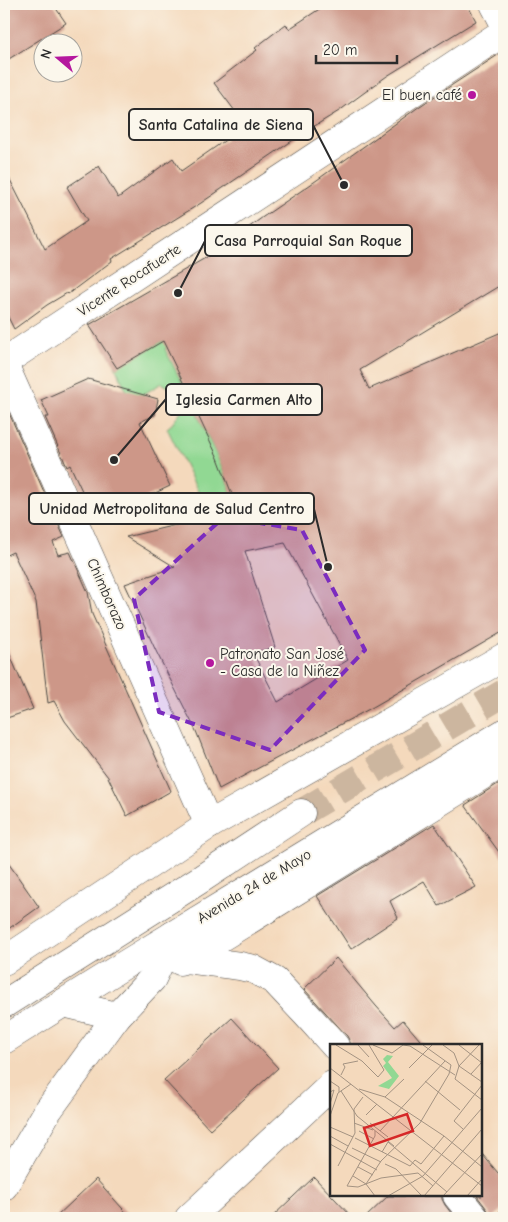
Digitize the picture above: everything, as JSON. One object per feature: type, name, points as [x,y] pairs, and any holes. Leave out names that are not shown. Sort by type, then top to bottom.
[{"type":"street","points":[[494,4],[504,23]]},
{"type":"street","name":"Vicente Rocafuerte","points":[[4,363],[504,32]]},
{"type":"street","name":"Chimborazo","points":[[4,363],[209,825]]},
{"type":"street","points":[[4,961],[209,825],[504,657]]},
{"type":"street","name":"Avenida 24 de Mayo","points":[[4,1040],[504,733]]},
{"type":"street","name":"Avenida 24 de Mayo","points":[[186,959],[504,762]]},
{"type":"street","points":[[4,1004],[301,813]]},
{"type":"street","points":[[152,979],[173,935]]},
{"type":"street","points":[[4,1186],[47,1112],[117,1016],[152,979],[172,964],[186,959],[253,969],[275,981],[333,1044]]},
{"type":"street","points":[[64,1003],[117,1016]]},
{"type":"street","points":[[189,1218],[330,1087]]},
{"type":"street","points":[[458,1197],[475,1218]]},
{"type":"highlighted area","points":[[224,517],[302,530],[365,650],[270,750],[159,712],[134,599]]},
{"type":"green space","points":[[198,321],[184,339],[165,349],[218,458],[238,510],[210,516],[167,428],[181,411],[176,392],[162,383],[131,400],[115,366],[135,357]]},
{"type":"building","points":[[4,4],[53,4],[66,23],[52,32],[32,32],[32,44],[4,62]]},
{"type":"building","points":[[327,4],[467,4],[476,21],[387,76],[339,111],[201,203],[111,259],[112,261],[68,294],[47,305],[14,329],[4,309],[4,168],[45,249],[87,221],[67,187],[99,166],[118,198],[173,158],[181,171],[227,139],[217,121],[235,111],[214,83],[257,50],[255,48],[286,24],[289,29]]},
{"type":"building","points":[[504,51],[504,283],[360,370],[369,389],[504,331],[504,631],[373,707],[219,789],[196,731],[125,584],[175,567],[126,537],[238,510],[218,458],[163,341],[117,368],[89,325],[214,253],[420,106]],"holes":[[[285,543],[348,660],[278,702],[253,653],[275,647],[245,551]]]},
{"type":"building","points":[[88,379],[158,399],[155,415],[140,422],[170,486],[96,521],[70,465],[67,467],[45,417],[49,417],[41,400]]},
{"type":"building","points":[[4,412],[9,413],[64,537],[53,542],[58,555],[70,552],[88,592],[92,614],[171,791],[127,816],[108,777],[65,721],[54,701],[48,703],[36,602],[13,552],[4,556]]},
{"type":"building","points":[[4,641],[33,709],[4,719]]},
{"type":"building","points":[[504,780],[504,859],[465,805]]},
{"type":"building","points":[[434,824],[476,887],[439,906],[424,881],[390,901],[398,918],[351,949],[317,896]]},
{"type":"building","points":[[4,857],[39,907],[4,932]]},
{"type":"building","points":[[336,958],[395,1027],[403,1020],[423,1044],[350,1044],[347,1036],[304,989]]},
{"type":"building","points":[[232,1018],[278,1068],[210,1130],[164,1080]]},
{"type":"building","points":[[483,1155],[504,1180],[504,1207],[493,1218],[490,1218],[487,1209],[478,1197],[483,1197]]},
{"type":"building","points":[[314,1177],[330,1194],[330,1197],[333,1197],[353,1218],[271,1218]]},
{"type":"building","points":[[96,1179],[131,1218],[55,1218]]},
{"type":"building","points":[[387,1197],[442,1197],[445,1205],[455,1218],[365,1218]]},
{"type":"tunnel","points":[[301,813],[504,693]]},
{"type":"place","name":"El buen café","points":[[472,95]]},
{"type":"place","name":"Santa Catalina de Siena","points":[[344,185]]},
{"type":"place","name":"Casa Parroquial San Roque","points":[[178,293]]},
{"type":"place","name":"Iglesia Carmen Alto","points":[[114,460]]},
{"type":"place","name":"Unidad Metropolitana de Salud Centro","points":[[328,567]]},
{"type":"place","name":"Patronato San José - Casa de la Niñez","points":[[210,663]]}]
